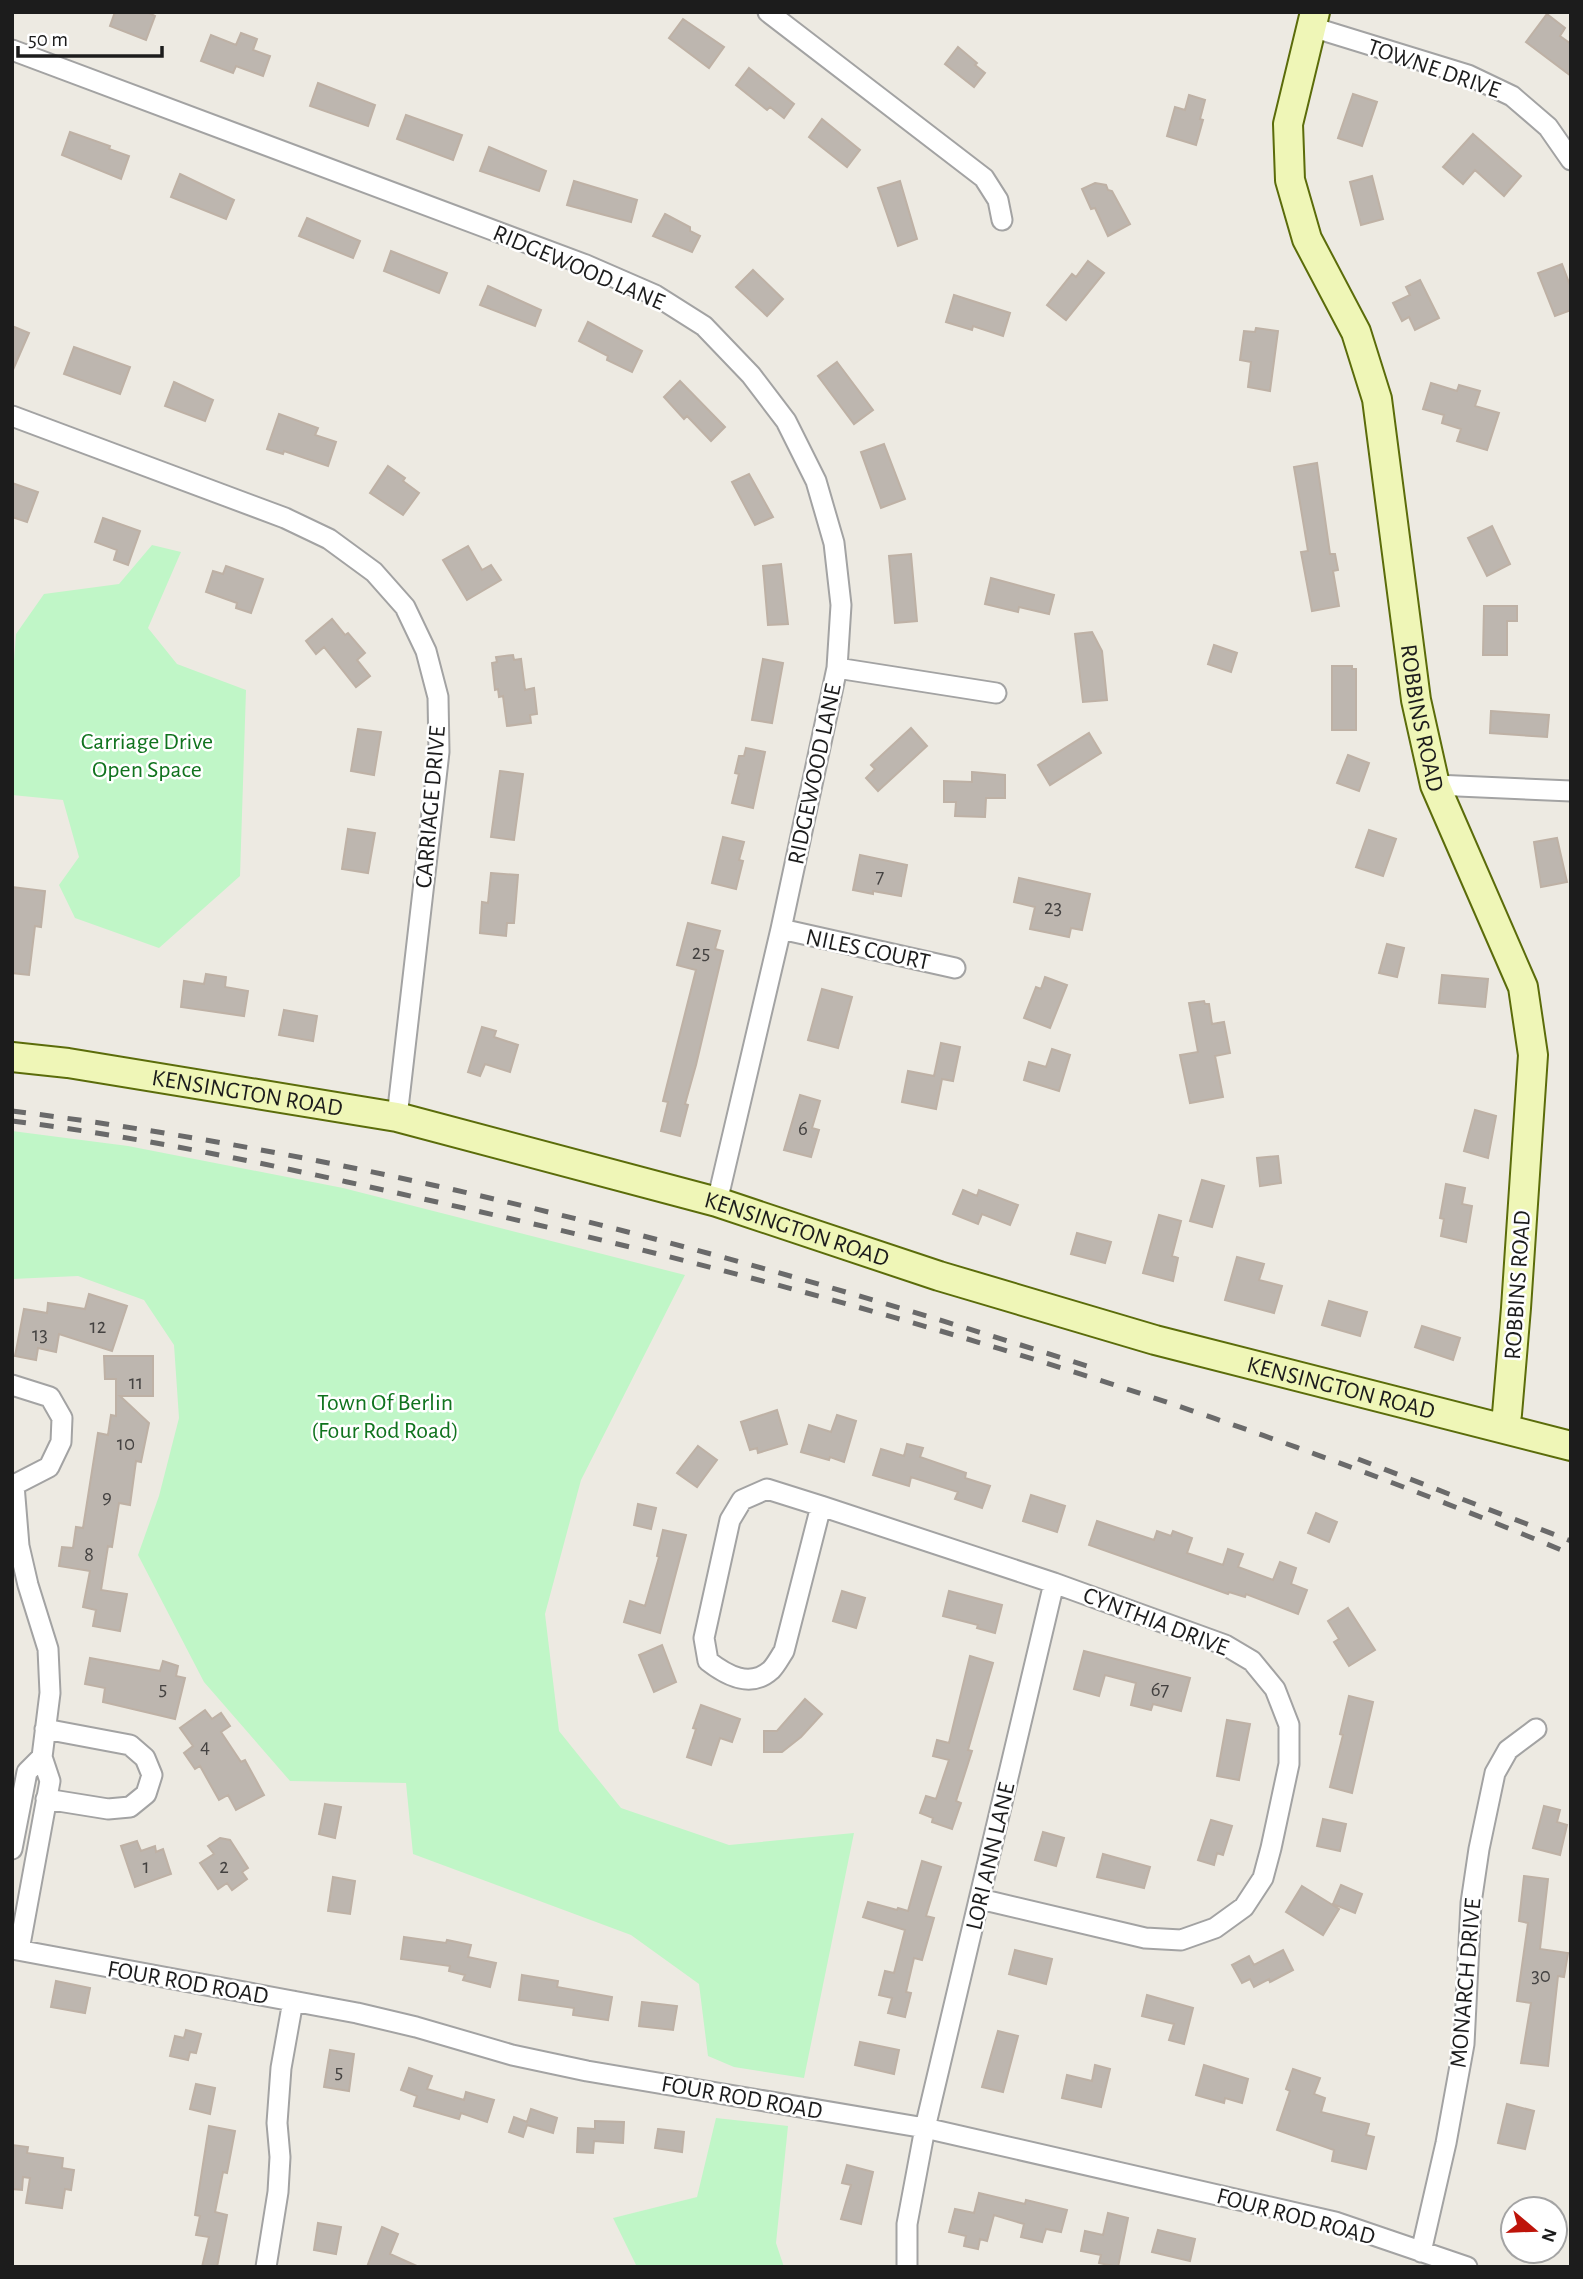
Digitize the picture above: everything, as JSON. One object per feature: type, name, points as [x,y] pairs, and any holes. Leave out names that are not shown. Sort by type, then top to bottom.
[{"type":"street","points":[[768,12],[984,178],[998,200],[1002,220]]},
{"type":"street","name":"TOWNE DRIVE","points":[[1314,20],[1468,75],[1513,96],[1548,127],[1571,160]]},
{"type":"street","name":"ROBBINS ROAD","points":[[1314,20],[1288,124],[1290,180],[1307,239],[1356,332],[1377,399],[1416,700],[1435,785],[1523,987],[1533,1055],[1516,1308],[1507,1414],[1503,1426]]},
{"type":"street","name":"RIDGEWOOD LANE","points":[[12,50],[586,265],[655,295],[704,326],[751,374],[786,421],[816,481],[834,543],[841,605],[837,668],[781,929],[717,1202]]},
{"type":"street","name":"CARRIAGE DRIVE","points":[[12,416],[285,518],[329,538],[374,572],[405,607],[426,651],[438,697],[439,752],[397,1117]]},
{"type":"street","points":[[837,668],[996,693]]},
{"type":"street","points":[[1435,785],[1571,791]]},
{"type":"street","name":"NILES COURT","points":[[781,929],[955,968]]},
{"type":"street","name":"KENSINGTON ROAD","points":[[12,1057],[68,1063],[397,1117],[717,1202],[939,1276],[1155,1340],[1503,1426],[1571,1446]]},
{"type":"street","points":[[12,1385],[50,1397],[62,1418],[61,1442],[49,1467],[13,1484],[19,1546],[48,1649],[50,1693],[42,1757],[50,1781],[16,1950]]},
{"type":"street","name":"CYNTHIA DRIVE","points":[[821,1506],[784,1651],[770,1670],[750,1680],[726,1675],[708,1661],[704,1637],[730,1520],[742,1500],[767,1489],[821,1506],[1054,1583],[1225,1645],[1252,1661],[1275,1689],[1289,1725],[1289,1764],[1271,1848],[1263,1878],[1244,1907],[1215,1928],[1181,1940],[1145,1938],[980,1899]]},
{"type":"street","name":"LORI ANN LANE","points":[[907,2267],[907,2224],[925,2129],[1054,1583]]},
{"type":"street","points":[[45,1729],[130,1745],[145,1758],[152,1775],[146,1794],[130,1807],[108,1809],[46,1799]]},
{"type":"street","name":"MONARCH DRIVE","points":[[1421,2252],[1446,2143],[1464,2044],[1471,1903],[1492,1786],[1495,1773],[1508,1750],[1536,1729]]},
{"type":"street","points":[[12,1849],[27,1772],[42,1757]]},
{"type":"street","name":"FOUR ROD ROAD","points":[[16,1950],[380,2019],[512,2055],[587,2071],[925,2129],[1335,2222],[1467,2267]]},
{"type":"street","points":[[266,2267],[278,2192],[280,2157],[277,2123],[281,2068],[293,2001]]},
{"type":"green space","name":"Carriage Drive Open Space","points":[[152,545],[181,552],[148,628],[177,664],[246,690],[240,876],[159,948],[75,918],[59,885],[79,857],[63,800],[12,795],[12,687],[16,634],[44,594],[119,584]]},
{"type":"green space","name":"Town Of Berlin (Four Rod Road)","points":[[12,1131],[128,1146],[343,1188],[685,1275],[581,1480],[545,1614],[559,1731],[621,1808],[729,1845],[854,1833],[804,2078],[734,2067],[708,2056],[699,1984],[631,1935],[413,1854],[406,1783],[290,1781],[204,1682],[138,1555],[159,1496],[179,1418],[174,1345],[144,1300],[78,1276],[12,1279]]},
{"type":"green space","points":[[716,2118],[788,2126],[776,2243],[784,2267],[637,2267],[613,2218],[697,2197]]},
{"type":"building","points":[[115,12],[147,12],[155,16],[146,40],[110,26]]},
{"type":"building","points":[[1547,14],[1565,28],[1560,36],[1571,44],[1571,76],[1526,42]]},
{"type":"building","points":[[683,19],[724,47],[709,68],[669,38]]},
{"type":"building","points":[[241,33],[257,39],[253,50],[270,56],[263,76],[236,66],[233,73],[201,61],[211,35],[236,45]]},
{"type":"building","points":[[958,47],[985,73],[974,87],[945,64]]},
{"type":"building","points":[[749,68],[794,104],[784,118],[770,107],[767,110],[736,85]]},
{"type":"building","points":[[318,83],[375,105],[368,126],[310,106]]},
{"type":"building","points":[[1353,94],[1377,102],[1362,146],[1338,138]]},
{"type":"building","points":[[1189,95],[1205,100],[1196,145],[1167,136],[1175,107],[1185,110]]},
{"type":"building","points":[[406,115],[462,135],[453,160],[397,139]]},
{"type":"building","points":[[822,119],[860,150],[847,167],[809,137]]},
{"type":"building","points":[[70,132],[110,146],[109,149],[129,156],[121,179],[62,155]]},
{"type":"building","points":[[1473,134],[1521,176],[1504,196],[1475,170],[1463,184],[1443,167]]},
{"type":"building","points":[[489,147],[546,171],[539,191],[480,171]]},
{"type":"building","points":[[180,174],[234,200],[226,219],[171,197]]},
{"type":"building","points":[[1372,176],[1383,219],[1361,225],[1350,182]]},
{"type":"building","points":[[574,181],[637,200],[631,222],[567,205]]},
{"type":"building","points":[[900,181],[917,239],[898,246],[878,188]]},
{"type":"building","points":[[1095,183],[1106,185],[1108,190],[1112,191],[1130,224],[1108,236],[1095,208],[1091,209],[1082,189]]},
{"type":"building","points":[[665,214],[690,227],[690,231],[700,236],[692,252],[653,236]]},
{"type":"building","points":[[307,218],[360,241],[353,258],[299,236]]},
{"type":"building","points":[[391,251],[447,273],[439,293],[384,271]]},
{"type":"building","points":[[1088,261],[1104,273],[1066,320],[1047,305],[1072,274],[1076,277]]},
{"type":"building","points":[[1562,264],[1571,288],[1571,310],[1555,316],[1538,273]]},
{"type":"building","points":[[753,270],[783,299],[767,316],[736,287]]},
{"type":"building","points":[[1420,280],[1439,318],[1415,330],[1409,317],[1402,321],[1393,303],[1410,295],[1406,287]]},
{"type":"building","points":[[488,286],[541,310],[535,326],[480,305]]},
{"type":"building","points":[[954,295],[1010,313],[1003,336],[973,326],[972,330],[946,322]]},
{"type":"building","points":[[588,322],[642,351],[632,372],[607,360],[608,356],[579,341]]},
{"type":"building","points":[[12,326],[29,333],[12,372]]},
{"type":"building","points":[[1256,328],[1278,331],[1270,391],[1248,387],[1251,362],[1240,360],[1244,331],[1255,332]]},
{"type":"building","points":[[74,347],[130,367],[120,394],[64,374]]},
{"type":"building","points":[[837,362],[873,410],[854,424],[818,376]]},
{"type":"building","points":[[680,381],[725,427],[711,441],[687,416],[684,419],[664,397]]},
{"type":"building","points":[[174,382],[213,400],[205,421],[165,406]]},
{"type":"building","points":[[1431,383],[1457,391],[1459,385],[1480,391],[1475,406],[1499,413],[1487,450],[1457,441],[1461,429],[1442,423],[1444,415],[1423,409]]},
{"type":"building","points":[[279,414],[318,428],[315,435],[336,442],[328,466],[284,451],[283,454],[267,449]]},
{"type":"building","points":[[884,444],[905,499],[881,508],[861,452]]},
{"type":"building","points":[[1317,463],[1330,554],[1335,554],[1338,570],[1333,571],[1339,606],[1312,611],[1301,552],[1308,551],[1294,467]]},
{"type":"building","points":[[388,466],[405,478],[403,481],[419,493],[403,515],[370,493]]},
{"type":"building","points":[[749,474],[773,517],[755,525],[732,482]]},
{"type":"building","points":[[12,483],[38,492],[27,522],[12,517]]},
{"type":"building","points":[[103,518],[140,531],[128,565],[114,560],[117,550],[95,542]]},
{"type":"building","points":[[1492,526],[1510,564],[1487,576],[1468,538]]},
{"type":"building","points":[[468,546],[482,570],[491,565],[501,580],[467,600],[443,560]]},
{"type":"building","points":[[911,554],[917,621],[895,623],[889,556]]},
{"type":"building","points":[[781,564],[788,624],[768,625],[763,566]]},
{"type":"building","points":[[226,566],[263,579],[251,613],[236,608],[237,603],[206,592],[213,571],[223,574]]},
{"type":"building","points":[[991,578],[1054,595],[1049,614],[1019,607],[1018,612],[985,604]]},
{"type":"building","points":[[1484,606],[1517,606],[1517,621],[1507,621],[1507,655],[1483,655]]},
{"type":"building","points":[[332,619],[365,653],[357,660],[370,676],[356,687],[324,647],[316,654],[306,641]]},
{"type":"building","points":[[1092,632],[1102,651],[1107,700],[1083,702],[1075,634]]},
{"type":"building","points":[[1214,645],[1237,653],[1231,672],[1208,664]]},
{"type":"building","points":[[513,655],[514,660],[521,659],[525,690],[534,688],[537,714],[530,715],[531,723],[507,726],[503,696],[499,697],[498,689],[495,690],[492,663],[497,662],[496,657]]},
{"type":"building","points":[[763,659],[783,663],[772,723],[752,720]]},
{"type":"building","points":[[1332,666],[1352,666],[1352,669],[1356,669],[1356,730],[1332,730]]},
{"type":"building","points":[[1491,711],[1549,715],[1547,737],[1490,733]]},
{"type":"building","points":[[911,728],[927,746],[878,791],[866,778],[875,769],[871,765]]},
{"type":"building","points":[[358,729],[381,732],[374,775],[351,771]]},
{"type":"building","points":[[1089,733],[1101,753],[1050,785],[1038,765]]},
{"type":"building","points":[[746,748],[765,752],[753,808],[732,803],[739,774],[735,773],[739,756],[744,756]]},
{"type":"building","points":[[1348,755],[1369,763],[1359,791],[1337,783]]},
{"type":"building","points":[[500,771],[523,774],[514,840],[491,837]]},
{"type":"building","points":[[972,772],[1005,775],[1005,798],[986,798],[985,817],[955,816],[956,802],[944,802],[944,781],[972,782]]},
{"type":"building","points":[[348,829],[375,833],[368,873],[342,869]]},
{"type":"building","points":[[1369,830],[1396,839],[1383,876],[1356,867]]},
{"type":"building","points":[[723,837],[744,842],[739,860],[743,861],[736,889],[712,883]]},
{"type":"building","points":[[1557,838],[1567,882],[1541,887],[1534,842]]},
{"type":"building","points":[[860,855],[907,865],[901,896],[853,890]]},
{"type":"building","points":[[491,873],[518,875],[514,923],[507,923],[506,936],[480,933],[482,902],[488,903]]},
{"type":"building","points":[[1019,878],[1090,894],[1082,930],[1071,928],[1069,937],[1030,929],[1035,907],[1014,902]]},
{"type":"building","points":[[12,887],[45,891],[41,927],[35,926],[29,975],[12,973]]},
{"type":"building","points":[[688,923],[720,931],[715,949],[723,951],[685,1104],[688,1105],[680,1136],[661,1131],[668,1102],[663,1101],[696,970],[677,965]]},
{"type":"building","points":[[1387,944],[1404,948],[1397,977],[1379,973]]},
{"type":"building","points":[[206,974],[226,977],[225,987],[248,991],[244,1016],[181,1007],[184,981],[204,984]]},
{"type":"building","points":[[1442,975],[1488,979],[1485,1007],[1439,1003]]},
{"type":"building","points":[[1045,977],[1067,985],[1050,1028],[1024,1018],[1036,987],[1041,989]]},
{"type":"building","points":[[822,989],[852,997],[838,1048],[808,1040]]},
{"type":"building","points":[[1204,1001],[1209,1004],[1212,1024],[1224,1022],[1230,1053],[1215,1056],[1223,1097],[1190,1103],[1180,1055],[1198,1052],[1189,1003]]},
{"type":"building","points":[[284,1010],[317,1016],[313,1041],[279,1035]]},
{"type":"building","points":[[482,1027],[496,1031],[494,1037],[518,1045],[510,1072],[485,1064],[480,1076],[468,1072]]},
{"type":"building","points":[[941,1043],[960,1047],[953,1081],[942,1079],[936,1109],[902,1102],[908,1071],[934,1076]]},
{"type":"building","points":[[1052,1049],[1070,1055],[1059,1091],[1024,1080],[1029,1062],[1046,1067]]},
{"type":"building","points":[[800,1095],[820,1101],[812,1128],[819,1130],[811,1157],[784,1150]]},
{"type":"building","points":[[1475,1110],[1496,1116],[1488,1158],[1464,1151]]},
{"type":"building","points":[[1278,1156],[1281,1183],[1260,1186],[1257,1158]]},
{"type":"building","points":[[1202,1180],[1224,1186],[1212,1227],[1190,1221]]},
{"type":"building","points":[[1446,1184],[1465,1188],[1462,1204],[1472,1206],[1466,1242],[1441,1236],[1444,1219],[1440,1218]]},
{"type":"building","points":[[963,1190],[977,1196],[979,1190],[1018,1205],[1010,1225],[982,1214],[978,1224],[953,1214]]},
{"type":"building","points":[[1159,1215],[1181,1221],[1172,1256],[1178,1258],[1173,1281],[1143,1273]]},
{"type":"building","points":[[1077,1233],[1111,1242],[1105,1263],[1071,1254]]},
{"type":"building","points":[[1237,1257],[1264,1264],[1259,1280],[1282,1286],[1274,1313],[1225,1300]]},
{"type":"building","points":[[89,1294],[127,1306],[112,1351],[59,1334],[56,1352],[38,1348],[36,1360],[15,1356],[24,1309],[47,1313],[48,1303],[85,1309]]},
{"type":"building","points":[[1329,1301],[1367,1312],[1360,1336],[1322,1325]]},
{"type":"building","points":[[1422,1326],[1460,1338],[1453,1360],[1415,1347]]},
{"type":"building","points":[[104,1356],[153,1356],[153,1396],[120,1396],[149,1423],[141,1462],[136,1461],[130,1505],[119,1503],[101,1590],[127,1594],[120,1631],[93,1626],[96,1610],[83,1607],[90,1571],[59,1566],[62,1547],[73,1548],[76,1527],[83,1528],[98,1433],[108,1435],[111,1415],[116,1416],[116,1379],[105,1379]]},
{"type":"building","points":[[777,1410],[787,1444],[758,1453],[757,1448],[750,1450],[741,1422]]},
{"type":"building","points":[[837,1415],[856,1421],[844,1462],[801,1452],[809,1425],[831,1432]]},
{"type":"building","points":[[907,1444],[923,1448],[920,1457],[966,1473],[965,1478],[990,1486],[982,1508],[955,1499],[958,1492],[911,1477],[909,1486],[873,1475],[881,1449],[904,1456]]},
{"type":"building","points":[[698,1446],[717,1460],[697,1487],[677,1473]]},
{"type":"building","points":[[1031,1495],[1065,1506],[1057,1532],[1023,1521]]},
{"type":"building","points":[[638,1504],[656,1508],[651,1529],[634,1525]]},
{"type":"building","points":[[1316,1513],[1337,1522],[1329,1542],[1308,1533]]},
{"type":"building","points":[[1097,1521],[1154,1540],[1157,1531],[1171,1536],[1173,1531],[1192,1538],[1187,1553],[1223,1565],[1228,1549],[1243,1554],[1238,1567],[1273,1580],[1280,1562],[1296,1568],[1291,1584],[1307,1590],[1298,1614],[1246,1594],[1245,1597],[1229,1592],[1228,1594],[1089,1545]]},
{"type":"building","points":[[663,1530],[686,1535],[660,1633],[624,1622],[630,1601],[645,1606],[659,1557],[657,1556]]},
{"type":"building","points":[[842,1591],[865,1598],[856,1628],[833,1621]]},
{"type":"building","points":[[949,1591],[1002,1605],[995,1633],[977,1628],[978,1625],[943,1616]]},
{"type":"building","points":[[1348,1608],[1375,1650],[1349,1666],[1334,1642],[1339,1639],[1328,1621]]},
{"type":"building","points":[[662,1645],[676,1682],[654,1692],[639,1655]]},
{"type":"building","points":[[1084,1651],[1190,1678],[1181,1711],[1153,1704],[1151,1710],[1131,1705],[1136,1683],[1105,1675],[1099,1696],[1074,1689]]},
{"type":"building","points":[[970,1656],[993,1663],[968,1750],[972,1751],[956,1801],[961,1803],[952,1829],[932,1822],[933,1818],[920,1813],[926,1796],[936,1799],[949,1760],[933,1756],[937,1740],[949,1743]]},
{"type":"building","points":[[90,1658],[160,1671],[163,1661],[178,1666],[176,1676],[185,1678],[175,1719],[103,1702],[105,1688],[85,1684]]},
{"type":"building","points":[[1349,1696],[1373,1702],[1352,1793],[1330,1787]]},
{"type":"building","points":[[805,1699],[822,1714],[801,1737],[782,1752],[764,1752],[764,1731],[777,1731]]},
{"type":"building","points":[[701,1705],[740,1719],[732,1742],[720,1738],[711,1765],[687,1757]]},
{"type":"building","points":[[205,1710],[212,1719],[221,1713],[230,1726],[221,1732],[241,1762],[245,1760],[264,1795],[236,1810],[228,1795],[219,1800],[200,1766],[195,1769],[184,1753],[193,1746],[180,1728]]},
{"type":"building","points":[[1227,1720],[1250,1724],[1239,1780],[1217,1776]]},
{"type":"building","points":[[325,1804],[341,1807],[335,1838],[319,1834]]},
{"type":"building","points":[[1544,1806],[1560,1810],[1557,1822],[1567,1825],[1560,1855],[1533,1848]]},
{"type":"building","points":[[1323,1819],[1346,1824],[1340,1851],[1317,1846]]},
{"type":"building","points":[[1211,1820],[1232,1826],[1223,1855],[1217,1853],[1214,1865],[1198,1860]]},
{"type":"building","points":[[1043,1832],[1064,1838],[1056,1866],[1035,1860]]},
{"type":"building","points":[[220,1838],[230,1840],[248,1868],[242,1872],[247,1879],[232,1890],[227,1883],[218,1889],[200,1863],[214,1854],[208,1846]]},
{"type":"building","points":[[137,1841],[141,1851],[155,1846],[156,1852],[163,1849],[171,1874],[135,1887],[121,1846]]},
{"type":"building","points":[[1103,1854],[1150,1867],[1144,1888],[1097,1877]]},
{"type":"building","points":[[922,1861],[941,1867],[926,1916],[934,1918],[922,1960],[914,1958],[906,1992],[911,1993],[905,2017],[888,2013],[892,1998],[879,1995],[885,1971],[894,1973],[905,1930],[863,1917],[868,1902],[908,1911]]},
{"type":"building","points":[[1524,1876],[1548,1879],[1540,1949],[1568,1953],[1564,1977],[1558,1976],[1548,2066],[1521,2063],[1531,2003],[1517,2001],[1528,1923],[1519,1921]]},
{"type":"building","points":[[333,1877],[355,1881],[350,1914],[328,1911]]},
{"type":"building","points":[[1341,1885],[1362,1894],[1355,1913],[1333,1904]]},
{"type":"building","points":[[1302,1886],[1339,1909],[1323,1935],[1286,1912]]},
{"type":"building","points":[[404,1937],[446,1943],[447,1940],[471,1945],[468,1957],[496,1963],[490,1987],[463,1980],[465,1975],[449,1971],[450,1966],[401,1959]]},
{"type":"building","points":[[1015,1950],[1052,1959],[1046,1984],[1009,1974]]},
{"type":"building","points":[[1283,1950],[1293,1970],[1254,1987],[1250,1979],[1242,1983],[1232,1965],[1249,1956],[1254,1965]]},
{"type":"building","points":[[522,1975],[558,1981],[557,1987],[612,1997],[608,2020],[573,2015],[574,2008],[519,2000]]},
{"type":"building","points":[[56,1981],[90,1988],[85,2013],[51,2007]]},
{"type":"building","points":[[1147,1995],[1193,2008],[1184,2044],[1169,2040],[1174,2024],[1142,2016]]},
{"type":"building","points":[[642,2002],[677,2006],[673,2030],[639,2026]]},
{"type":"building","points":[[186,2030],[201,2034],[196,2053],[190,2052],[188,2060],[170,2056],[175,2036],[184,2038]]},
{"type":"building","points":[[998,2031],[1018,2036],[1003,2092],[982,2087]]},
{"type":"building","points":[[860,2042],[899,2050],[894,2074],[855,2065]]},
{"type":"building","points":[[330,2050],[354,2054],[349,2091],[324,2087]]},
{"type":"building","points":[[1095,2065],[1110,2069],[1101,2107],[1062,2098],[1067,2075],[1092,2081]]},
{"type":"building","points":[[1204,2065],[1248,2079],[1242,2103],[1225,2098],[1224,2103],[1196,2095]]},
{"type":"building","points":[[409,2068],[432,2076],[427,2089],[464,2100],[466,2092],[494,2100],[487,2122],[461,2113],[459,2119],[414,2106],[417,2096],[401,2090]]},
{"type":"building","points":[[1293,2069],[1320,2078],[1314,2094],[1325,2098],[1321,2112],[1369,2124],[1366,2135],[1374,2137],[1366,2169],[1332,2161],[1334,2150],[1277,2130],[1290,2091],[1286,2089]]},
{"type":"building","points":[[196,2084],[215,2088],[210,2114],[190,2109]]},
{"type":"building","points":[[1507,2104],[1534,2111],[1525,2149],[1498,2143]]},
{"type":"building","points":[[531,2109],[557,2118],[553,2133],[527,2125],[523,2137],[509,2132],[514,2117],[527,2122]]},
{"type":"building","points":[[595,2121],[624,2122],[623,2143],[594,2141],[593,2153],[577,2152],[578,2128],[595,2129]]},
{"type":"building","points":[[209,2126],[235,2131],[227,2173],[223,2172],[215,2212],[227,2215],[217,2267],[202,2267],[209,2237],[196,2235],[200,2216],[195,2215]]},
{"type":"building","points":[[658,2129],[684,2132],[682,2152],[655,2148]]},
{"type":"building","points":[[12,2145],[28,2147],[27,2153],[63,2158],[62,2168],[74,2170],[71,2190],[65,2189],[62,2208],[26,2203],[30,2178],[23,2177],[22,2190],[12,2189]]},
{"type":"building","points":[[847,2165],[873,2172],[861,2224],[841,2219],[851,2185],[842,2183]]},
{"type":"building","points":[[979,2193],[1067,2210],[1061,2232],[1046,2229],[1042,2242],[1021,2237],[1024,2224],[994,2215],[987,2241],[980,2239],[978,2249],[964,2246],[966,2236],[949,2232],[955,2209],[974,2213]]},
{"type":"building","points":[[1108,2213],[1128,2218],[1118,2267],[1099,2263],[1101,2255],[1081,2251],[1085,2231],[1103,2235]]},
{"type":"building","points":[[318,2223],[341,2227],[336,2254],[314,2250]]},
{"type":"building","points":[[382,2227],[398,2234],[390,2254],[419,2267],[367,2267]]},
{"type":"building","points":[[1158,2230],[1195,2239],[1190,2261],[1152,2252]]},
{"type":"railway","points":[[12,1111],[285,1154],[556,1214],[823,1285],[1087,1366]]},
{"type":"railway","points":[[12,1121],[241,1159],[468,1209],[749,1277],[1027,1357],[1165,1402],[1301,1449],[1571,1554]]},
{"type":"railway","points":[[1358,1459],[1571,1541]]}]
